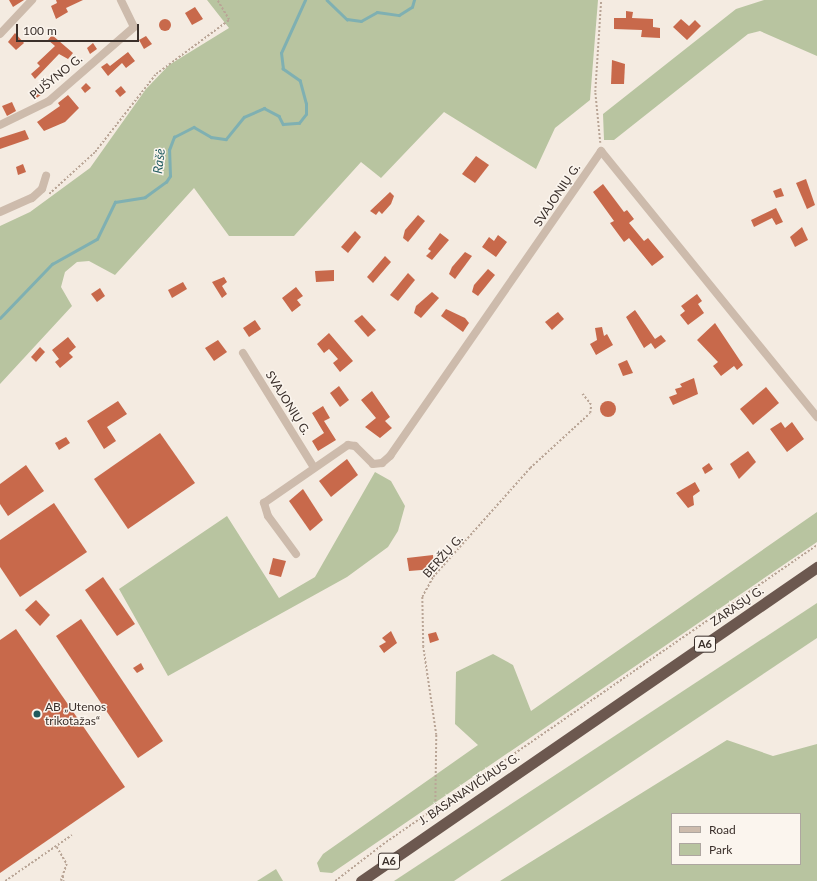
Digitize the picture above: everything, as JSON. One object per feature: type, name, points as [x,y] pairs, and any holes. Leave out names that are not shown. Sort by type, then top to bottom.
[{"type":"highway","name":"ZARASŲ G.","points":[[593,721],[817,567]]},
{"type":"highway","name":"J. BASANAVIČIAUS G.","points":[[361,881],[442,822],[593,721]]},
{"type":"street","points":[[0,34],[32,0]]},
{"type":"street","name":"PUŠYNO G.","points":[[0,125],[49,101],[134,27],[121,0]]},
{"type":"street","points":[[601,151],[817,417]]},
{"type":"street","name":"SVAJONIŲ G.","points":[[296,554],[268,516],[264,503],[313,466],[348,445],[355,446],[373,464],[382,463],[390,456],[601,151]]},
{"type":"street","points":[[0,212],[32,198],[42,189],[46,176]]},
{"type":"street","name":"SVAJONIŲ G.","points":[[242,353],[313,466]]},
{"type":"path","points":[[45,197],[95,152],[156,74],[229,20],[218,0]]},
{"type":"path","points":[[600,0],[595,92],[601,151]]},
{"type":"path","name":"BERŽŲ G.","points":[[442,822],[435,809],[436,735],[423,647],[422,597],[433,577],[530,468],[590,413],[591,405],[582,394]]},
{"type":"path","points":[[335,881],[435,809],[817,545]]},
{"type":"path","points":[[5,881],[57,847],[72,835]]},
{"type":"path","points":[[57,847],[67,864],[61,881]]},
{"type":"path","points":[[63,876],[64,881]]},
{"type":"green space","points":[[207,0],[598,0],[590,100],[555,128],[536,169],[444,112],[381,178],[361,162],[294,236],[229,236],[194,188],[115,275],[89,261],[77,262],[65,272],[61,287],[72,306],[0,384],[0,226],[30,212],[90,168],[146,89],[169,65],[229,28]]},
{"type":"green space","points":[[764,0],[817,0],[817,56],[760,31],[748,34],[614,140],[604,140],[603,114],[736,9]]},
{"type":"green space","points":[[375,472],[391,481],[405,506],[398,531],[388,547],[347,577],[168,676],[119,589],[227,516],[279,598],[315,577]]},
{"type":"green space","points":[[817,512],[817,542],[332,873],[320,872],[317,863],[323,854],[478,745],[455,724],[456,672],[493,654],[513,665],[531,711]]},
{"type":"green space","points":[[817,603],[817,638],[454,881],[394,881]]},
{"type":"green space","points":[[727,740],[773,756],[817,744],[817,881],[500,881]]},
{"type":"green space","points":[[276,869],[283,881],[257,881]]},
{"type":"building","points":[[9,0],[24,0],[13,7]]},
{"type":"building","points":[[56,0],[83,0],[66,8],[68,12],[56,19],[51,6],[57,3]]},
{"type":"building","points":[[195,7],[203,19],[192,25],[185,13]]},
{"type":"building","points":[[626,11],[633,12],[632,18],[653,19],[653,27],[660,28],[660,38],[641,37],[642,30],[614,29],[614,18],[626,18]]},
{"type":"building","points":[[167,19],[170,20],[170,30],[163,31],[160,30],[159,23],[160,20]]},
{"type":"building","points":[[681,19],[689,26],[695,20],[701,26],[687,40],[673,27]]},
{"type":"building","points":[[15,33],[24,43],[16,50],[8,42]]},
{"type":"building","points":[[52,35],[73,53],[68,59],[59,54],[35,79],[31,74],[40,66],[37,63],[55,46],[48,40]]},
{"type":"building","points":[[146,36],[152,44],[144,49],[139,40]]},
{"type":"building","points":[[93,43],[97,49],[90,54],[87,48]]},
{"type":"building","points":[[128,52],[135,61],[126,68],[122,63],[108,76],[101,67],[107,63],[110,66]]},
{"type":"building","points":[[612,60],[625,64],[624,84],[611,84]]},
{"type":"building","points":[[86,83],[91,88],[85,93],[81,88]]},
{"type":"building","points":[[121,86],[126,92],[120,97],[115,91]]},
{"type":"building","points":[[37,88],[42,94],[34,100],[29,93]]},
{"type":"building","points":[[68,95],[79,108],[65,122],[44,131],[37,122],[60,106],[58,103]]},
{"type":"building","points":[[12,102],[16,111],[7,116],[2,106]]},
{"type":"building","points":[[25,130],[29,139],[0,149],[0,138]]},
{"type":"building","points":[[476,156],[489,165],[475,183],[462,174]]},
{"type":"building","points":[[23,164],[26,172],[18,175],[16,167]]},
{"type":"building","points":[[806,179],[815,205],[807,209],[796,183]]},
{"type":"building","points":[[603,184],[624,212],[627,210],[634,219],[629,223],[644,241],[648,238],[664,257],[652,266],[629,238],[624,242],[610,223],[614,221],[593,192]]},
{"type":"building","points":[[781,188],[784,196],[776,198],[773,191]]},
{"type":"building","points":[[390,192],[394,196],[391,204],[382,214],[379,211],[376,215],[370,211]]},
{"type":"building","points":[[776,208],[783,222],[776,225],[772,218],[754,227],[751,220]]},
{"type":"building","points":[[418,215],[425,221],[408,242],[403,238],[405,230]]},
{"type":"building","points":[[802,227],[808,240],[795,247],[790,237]]},
{"type":"building","points":[[355,231],[361,237],[348,253],[341,247]]},
{"type":"building","points":[[440,233],[449,240],[432,260],[426,256],[431,251],[428,249]]},
{"type":"building","points":[[498,235],[507,242],[496,257],[482,247],[489,237],[494,241]]},
{"type":"building","points":[[465,252],[472,256],[455,279],[449,274],[452,267]]},
{"type":"building","points":[[385,256],[391,262],[373,283],[367,277]]},
{"type":"building","points":[[488,269],[495,275],[478,296],[472,292],[474,285]]},
{"type":"building","points":[[334,270],[334,281],[316,282],[315,271]]},
{"type":"building","points":[[408,273],[415,280],[398,301],[390,295]]},
{"type":"building","points":[[224,277],[227,282],[222,286],[227,294],[222,298],[212,282]]},
{"type":"building","points":[[183,282],[187,289],[172,298],[168,290]]},
{"type":"building","points":[[296,287],[303,296],[297,300],[301,305],[292,312],[282,298]]},
{"type":"building","points":[[100,288],[105,296],[97,302],[91,294]]},
{"type":"building","points":[[432,292],[439,298],[421,318],[414,313],[416,306]]},
{"type":"building","points":[[697,294],[702,301],[698,304],[704,313],[688,325],[680,315],[685,311],[681,306]]},
{"type":"building","points":[[446,309],[465,318],[469,323],[463,332],[441,316]]},
{"type":"building","points":[[635,310],[655,339],[661,335],[666,341],[655,349],[651,343],[644,348],[626,317]]},
{"type":"building","points":[[558,312],[564,319],[552,330],[545,322]]},
{"type":"building","points":[[362,315],[376,330],[368,337],[354,321]]},
{"type":"building","points":[[255,320],[261,329],[249,337],[243,328]]},
{"type":"building","points":[[715,323],[743,365],[737,370],[734,366],[721,376],[713,366],[718,362],[697,340]]},
{"type":"building","points":[[602,327],[604,336],[607,334],[613,345],[596,355],[590,344],[597,340],[595,328]]},
{"type":"building","points":[[329,333],[353,361],[340,372],[333,363],[338,359],[329,349],[324,353],[317,344]]},
{"type":"building","points":[[68,337],[76,347],[69,353],[73,357],[60,368],[55,362],[59,359],[52,350]]},
{"type":"building","points":[[218,340],[227,352],[214,361],[205,348]]},
{"type":"building","points":[[40,347],[45,352],[36,362],[31,357]]},
{"type":"building","points":[[627,360],[633,373],[623,376],[618,364]]},
{"type":"building","points":[[694,378],[698,394],[673,405],[669,397],[677,394],[675,389],[682,387],[680,384]]},
{"type":"building","points":[[339,386],[349,400],[340,407],[330,393]]},
{"type":"building","points":[[766,387],[779,403],[753,425],[740,409]]},
{"type":"building","points":[[372,391],[390,417],[385,421],[392,428],[380,438],[365,427],[376,418],[361,400]]},
{"type":"building","points":[[118,401],[127,414],[107,427],[116,441],[104,449],[87,421]]},
{"type":"building","points":[[605,401],[611,401],[616,406],[614,415],[611,417],[605,417],[600,412],[600,406]]},
{"type":"building","points":[[323,406],[330,418],[324,421],[336,440],[318,451],[312,441],[324,433],[312,413]]},
{"type":"building","points":[[781,422],[785,428],[792,422],[804,439],[787,452],[770,429]]},
{"type":"building","points":[[160,433],[195,483],[128,529],[94,479]]},
{"type":"building","points":[[66,437],[70,443],[59,450],[55,443]]},
{"type":"building","points":[[748,451],[756,462],[739,479],[730,464]]},
{"type":"building","points":[[347,459],[358,475],[331,497],[319,481]]},
{"type":"building","points":[[709,463],[713,469],[705,474],[702,468]]},
{"type":"building","points":[[26,465],[44,491],[8,516],[0,504],[0,484]]},
{"type":"building","points":[[695,482],[700,491],[693,496],[694,505],[688,508],[676,493]]},
{"type":"building","points":[[303,489],[323,520],[310,531],[289,501]]},
{"type":"building","points":[[54,503],[87,552],[20,597],[0,567],[0,540]]},
{"type":"building","points":[[433,555],[434,569],[409,571],[407,558]]},
{"type":"building","points":[[273,558],[286,561],[281,577],[269,574]]},
{"type":"building","points":[[103,577],[135,624],[117,636],[85,590]]},
{"type":"building","points":[[36,600],[50,615],[40,626],[25,610]]},
{"type":"building","points":[[81,619],[163,741],[138,758],[56,636]]},
{"type":"building","name":"AB „Utenos trikotažas“","points":[[16,629],[125,787],[0,873],[0,640]]},
{"type":"building","points":[[391,631],[397,643],[384,653],[379,646],[386,642],[382,638]]},
{"type":"building","points":[[436,632],[439,640],[430,643],[428,634]]},
{"type":"building","points":[[141,663],[144,669],[137,673],[133,668]]},
{"type":"waterway","name":"Rašė","points":[[0,318],[52,264],[97,239],[115,202],[145,197],[166,182],[170,176],[169,150],[174,137],[194,127],[211,137],[226,139],[244,117],[264,108],[279,116],[283,124],[299,123],[306,114],[306,104],[300,81],[283,69],[281,53],[305,0]]},
{"type":"waterway","name":"Rašė","points":[[327,0],[347,19],[361,21],[377,12],[399,15],[412,7],[414,0]]},
{"type":"place","name":"AB „Utenos trikotažas“","points":[[37,714]]}]
